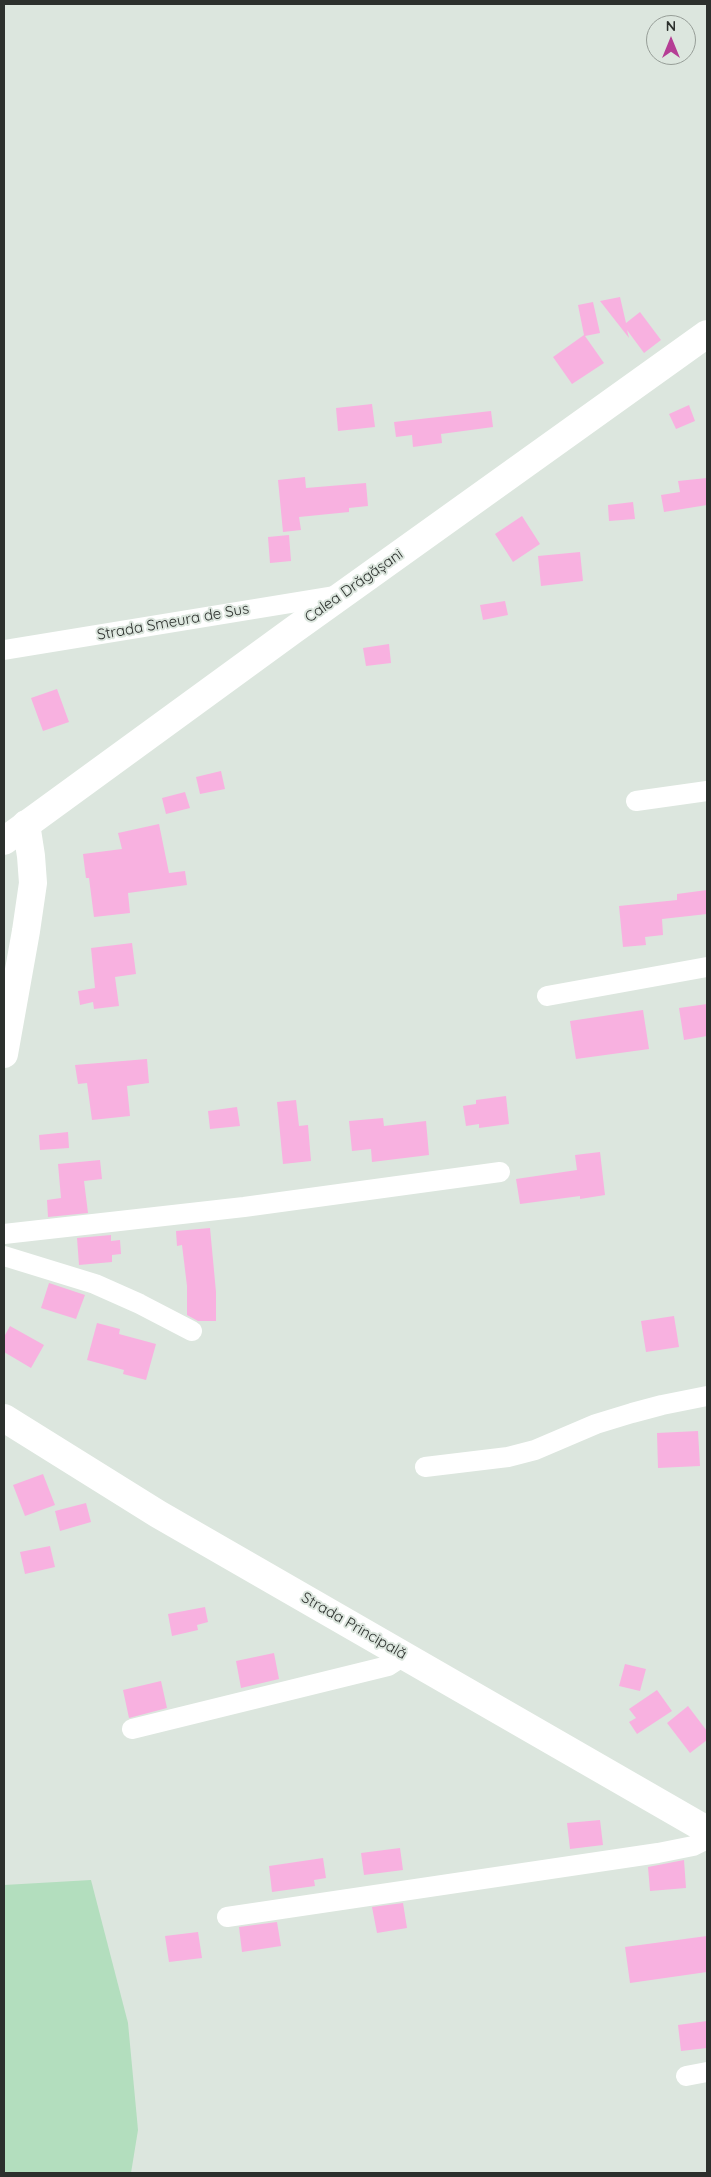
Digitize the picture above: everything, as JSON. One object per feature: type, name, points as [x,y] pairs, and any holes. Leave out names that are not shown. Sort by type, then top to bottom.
[{"type":"street","name":"Calea Drăgășani","points":[[4,841],[342,595],[707,334]]},
{"type":"street","name":"Strada Smeura de Sus","points":[[4,650],[342,595]]},
{"type":"street","points":[[636,801],[707,791]]},
{"type":"street","points":[[4,1054],[33,883],[26,824]]},
{"type":"street","points":[[547,996],[707,967]]},
{"type":"street","points":[[4,1234],[244,1207],[500,1172]]},
{"type":"street","points":[[4,1256],[95,1284],[140,1304],[192,1331]]},
{"type":"street","points":[[425,1467],[508,1457],[535,1450],[596,1424],[662,1404],[707,1396]]},
{"type":"street","name":"Strada Principală","points":[[4,1418],[158,1514],[707,1830]]},
{"type":"street","points":[[132,1729],[388,1666],[404,1655]]},
{"type":"street","points":[[227,1917],[658,1853],[693,1846],[707,1839]]},
{"type":"street","points":[[686,2076],[707,2072]]},
{"type":"green space","points":[[91,1880],[128,2023],[138,2130],[131,2173],[4,2173],[4,1885]]},
{"type":"building","points":[[620,297],[626,323],[640,312],[661,340],[644,353],[627,330],[629,338],[600,301]]},
{"type":"building","points":[[593,302],[600,333],[585,336],[604,363],[572,384],[553,357],[584,335],[578,305]]},
{"type":"building","points":[[372,404],[375,427],[338,431],[336,408]]},
{"type":"building","points":[[689,405],[695,421],[676,429],[669,414]]},
{"type":"building","points":[[491,411],[493,427],[441,434],[442,443],[413,447],[412,435],[396,437],[394,422]]},
{"type":"building","points":[[305,477],[306,488],[366,483],[368,506],[349,508],[349,512],[299,517],[301,530],[283,532],[278,480]]},
{"type":"building","points":[[707,478],[707,505],[664,512],[661,495],[680,492],[678,481]]},
{"type":"building","points":[[633,502],[635,519],[609,521],[608,505]]},
{"type":"building","points":[[522,516],[540,544],[513,562],[495,534]]},
{"type":"building","points":[[289,535],[291,561],[270,563],[268,537]]},
{"type":"building","points":[[580,552],[583,581],[541,586],[538,556]]},
{"type":"building","points":[[505,601],[508,615],[483,620],[480,605]]},
{"type":"building","points":[[389,644],[391,663],[366,666],[363,648]]},
{"type":"building","points":[[57,689],[69,722],[43,731],[31,698]]},
{"type":"building","points":[[221,771],[225,789],[200,794],[196,777]]},
{"type":"building","points":[[185,792],[190,808],[166,814],[162,798]]},
{"type":"building","points":[[159,824],[169,873],[185,871],[187,885],[128,893],[130,913],[94,917],[89,878],[86,878],[83,854],[122,849],[118,833]]},
{"type":"building","points":[[707,890],[707,914],[662,919],[663,935],[645,937],[646,945],[623,947],[619,906],[677,900],[677,894]]},
{"type":"building","points":[[132,943],[136,974],[115,977],[119,1006],[94,1009],[93,1002],[80,1005],[78,991],[95,988],[91,948]]},
{"type":"building","points":[[707,1004],[707,1036],[684,1040],[679,1008]]},
{"type":"building","points":[[643,1010],[649,1049],[576,1059],[570,1021]]},
{"type":"building","points":[[147,1059],[149,1083],[127,1086],[130,1116],[92,1120],[87,1083],[78,1084],[75,1065]]},
{"type":"building","points":[[506,1096],[509,1124],[479,1128],[479,1124],[466,1126],[463,1106],[476,1104],[476,1100]]},
{"type":"building","points":[[296,1100],[299,1126],[308,1125],[311,1161],[283,1164],[277,1102]]},
{"type":"building","points":[[237,1107],[240,1126],[210,1129],[208,1111]]},
{"type":"building","points":[[383,1118],[384,1126],[426,1121],[429,1155],[372,1162],[371,1149],[352,1151],[349,1121]]},
{"type":"building","points":[[68,1132],[69,1148],[40,1150],[39,1135]]},
{"type":"building","points":[[600,1152],[605,1195],[580,1199],[580,1196],[520,1204],[516,1179],[577,1170],[575,1155]]},
{"type":"building","points":[[100,1160],[102,1179],[84,1181],[88,1213],[48,1217],[47,1200],[61,1198],[58,1164]]},
{"type":"building","points":[[210,1228],[216,1292],[216,1321],[198,1321],[187,1315],[187,1286],[182,1245],[177,1246],[176,1231]]},
{"type":"building","points":[[111,1235],[111,1241],[120,1240],[121,1254],[112,1255],[112,1262],[79,1265],[77,1238]]},
{"type":"building","points":[[49,1283],[85,1295],[76,1319],[41,1308]]},
{"type":"building","points":[[674,1316],[679,1347],[646,1352],[641,1321]]},
{"type":"building","points":[[97,1323],[120,1329],[119,1334],[156,1344],[146,1380],[123,1374],[124,1370],[87,1360]]},
{"type":"building","points":[[10,1326],[44,1345],[31,1368],[4,1352],[4,1337]]},
{"type":"building","points":[[698,1431],[700,1466],[658,1468],[657,1433]]},
{"type":"building","points":[[43,1474],[55,1505],[25,1516],[13,1485]]},
{"type":"building","points":[[86,1503],[91,1522],[60,1531],[55,1511]]},
{"type":"building","points":[[50,1546],[55,1567],[25,1574],[20,1552]]},
{"type":"building","points":[[205,1607],[208,1622],[197,1625],[198,1630],[172,1636],[168,1614]]},
{"type":"building","points":[[274,1653],[279,1679],[241,1688],[236,1661]]},
{"type":"building","points":[[625,1664],[646,1669],[640,1691],[619,1686]]},
{"type":"building","points":[[161,1681],[167,1708],[129,1718],[123,1690]]},
{"type":"building","points":[[657,1690],[672,1711],[637,1734],[629,1722],[636,1718],[629,1709]]},
{"type":"building","points":[[688,1706],[707,1731],[707,1740],[690,1753],[667,1723]]},
{"type":"building","points":[[600,1820],[603,1845],[570,1849],[567,1823]]},
{"type":"building","points":[[400,1848],[403,1870],[364,1875],[361,1853]]},
{"type":"building","points":[[323,1858],[326,1878],[314,1880],[315,1886],[272,1892],[269,1866]]},
{"type":"building","points":[[684,1860],[686,1888],[650,1891],[648,1867]]},
{"type":"building","points":[[403,1903],[407,1928],[377,1933],[372,1907]]},
{"type":"building","points":[[277,1922],[281,1946],[242,1952],[239,1927]]},
{"type":"building","points":[[198,1932],[202,1958],[169,1962],[165,1936]]},
{"type":"building","points":[[707,1936],[707,1972],[630,1983],[625,1947]]},
{"type":"building","points":[[707,2021],[707,2048],[681,2051],[678,2025]]}]
